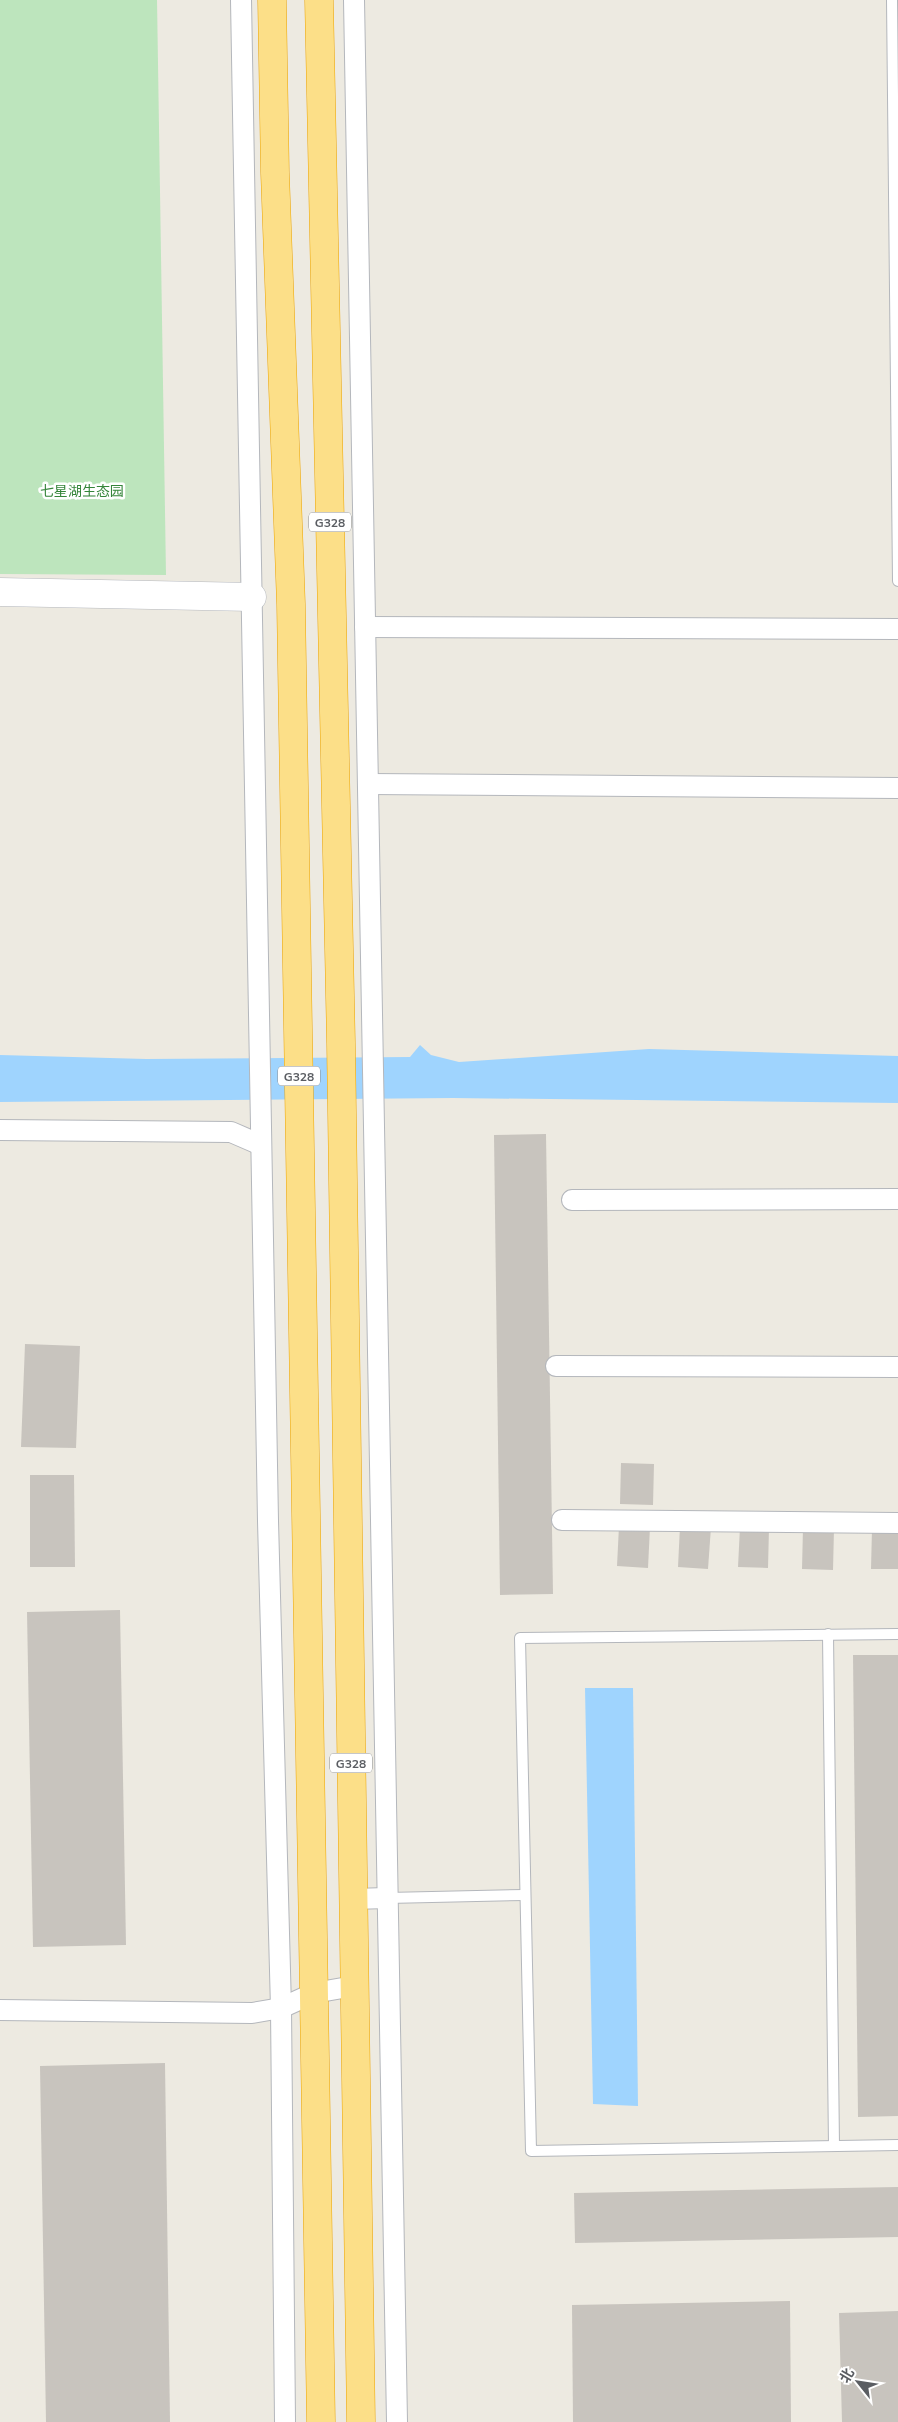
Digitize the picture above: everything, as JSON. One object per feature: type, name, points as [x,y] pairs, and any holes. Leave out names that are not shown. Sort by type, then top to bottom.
[{"type":"highway","name":"G328","points":[[272,0],[275,172],[291,604],[321,2422]]},
{"type":"highway","name":"G328","points":[[319,0],[341,1043],[340,1105],[361,2422]]},
{"type":"street","points":[[241,0],[268,1511],[280,2008],[285,2422]]},
{"type":"street","points":[[354,0],[397,2422]]},
{"type":"street","points":[[0,592],[252,597]]},
{"type":"street","points":[[365,627],[898,629]]},
{"type":"street","points":[[368,784],[898,788]]},
{"type":"street","points":[[0,1130],[231,1132],[261,1145]]},
{"type":"street","points":[[572,1200],[898,1199]]},
{"type":"street","points":[[556,1366],[898,1367]]},
{"type":"street","points":[[562,1520],[898,1523]]},
{"type":"street","points":[[353,1899],[387,1898]]},
{"type":"street","points":[[0,2010],[252,2012],[280,2008],[314,1993],[354,1986]]},
{"type":"lane","points":[[892,0],[898,581]]},
{"type":"lane","points":[[828,1634],[834,2146]]},
{"type":"lane","points":[[898,1634],[520,1638],[531,2151],[898,2145]]},
{"type":"lane","points":[[387,1898],[525,1896]]},
{"type":"green space","name":"七星湖生态园","points":[[0,0],[157,0],[166,575],[0,574]]},
{"type":"water","points":[[420,1045],[431,1055],[459,1062],[649,1049],[898,1056],[898,1103],[453,1098],[0,1102],[0,1055],[146,1059],[410,1057]]},
{"type":"water","points":[[585,1688],[633,1688],[638,2106],[593,2104]]},
{"type":"building","points":[[546,1134],[553,1594],[500,1595],[494,1135]]},
{"type":"building","points":[[25,1344],[80,1346],[76,1448],[21,1447]]},
{"type":"building","points":[[621,1463],[654,1464],[653,1505],[620,1504]]},
{"type":"building","points":[[30,1475],[74,1475],[75,1567],[30,1567]]},
{"type":"building","points":[[619,1526],[650,1527],[648,1568],[617,1566]]},
{"type":"building","points":[[680,1526],[711,1527],[708,1569],[678,1567]]},
{"type":"building","points":[[740,1527],[769,1528],[768,1568],[738,1567]]},
{"type":"building","points":[[803,1528],[834,1529],[833,1570],[802,1569]]},
{"type":"building","points":[[872,1529],[898,1529],[898,1569],[871,1569]]},
{"type":"building","points":[[120,1610],[126,1945],[33,1947],[27,1612]]},
{"type":"building","points":[[853,1655],[898,1655],[898,2116],[858,2117]]},
{"type":"building","points":[[165,2063],[170,2422],[46,2422],[40,2066]]},
{"type":"building","points":[[898,2187],[898,2237],[575,2243],[574,2193]]},
{"type":"building","points":[[790,2301],[791,2422],[573,2422],[572,2305]]},
{"type":"building","points":[[898,2311],[898,2422],[842,2422],[839,2313]]}]
